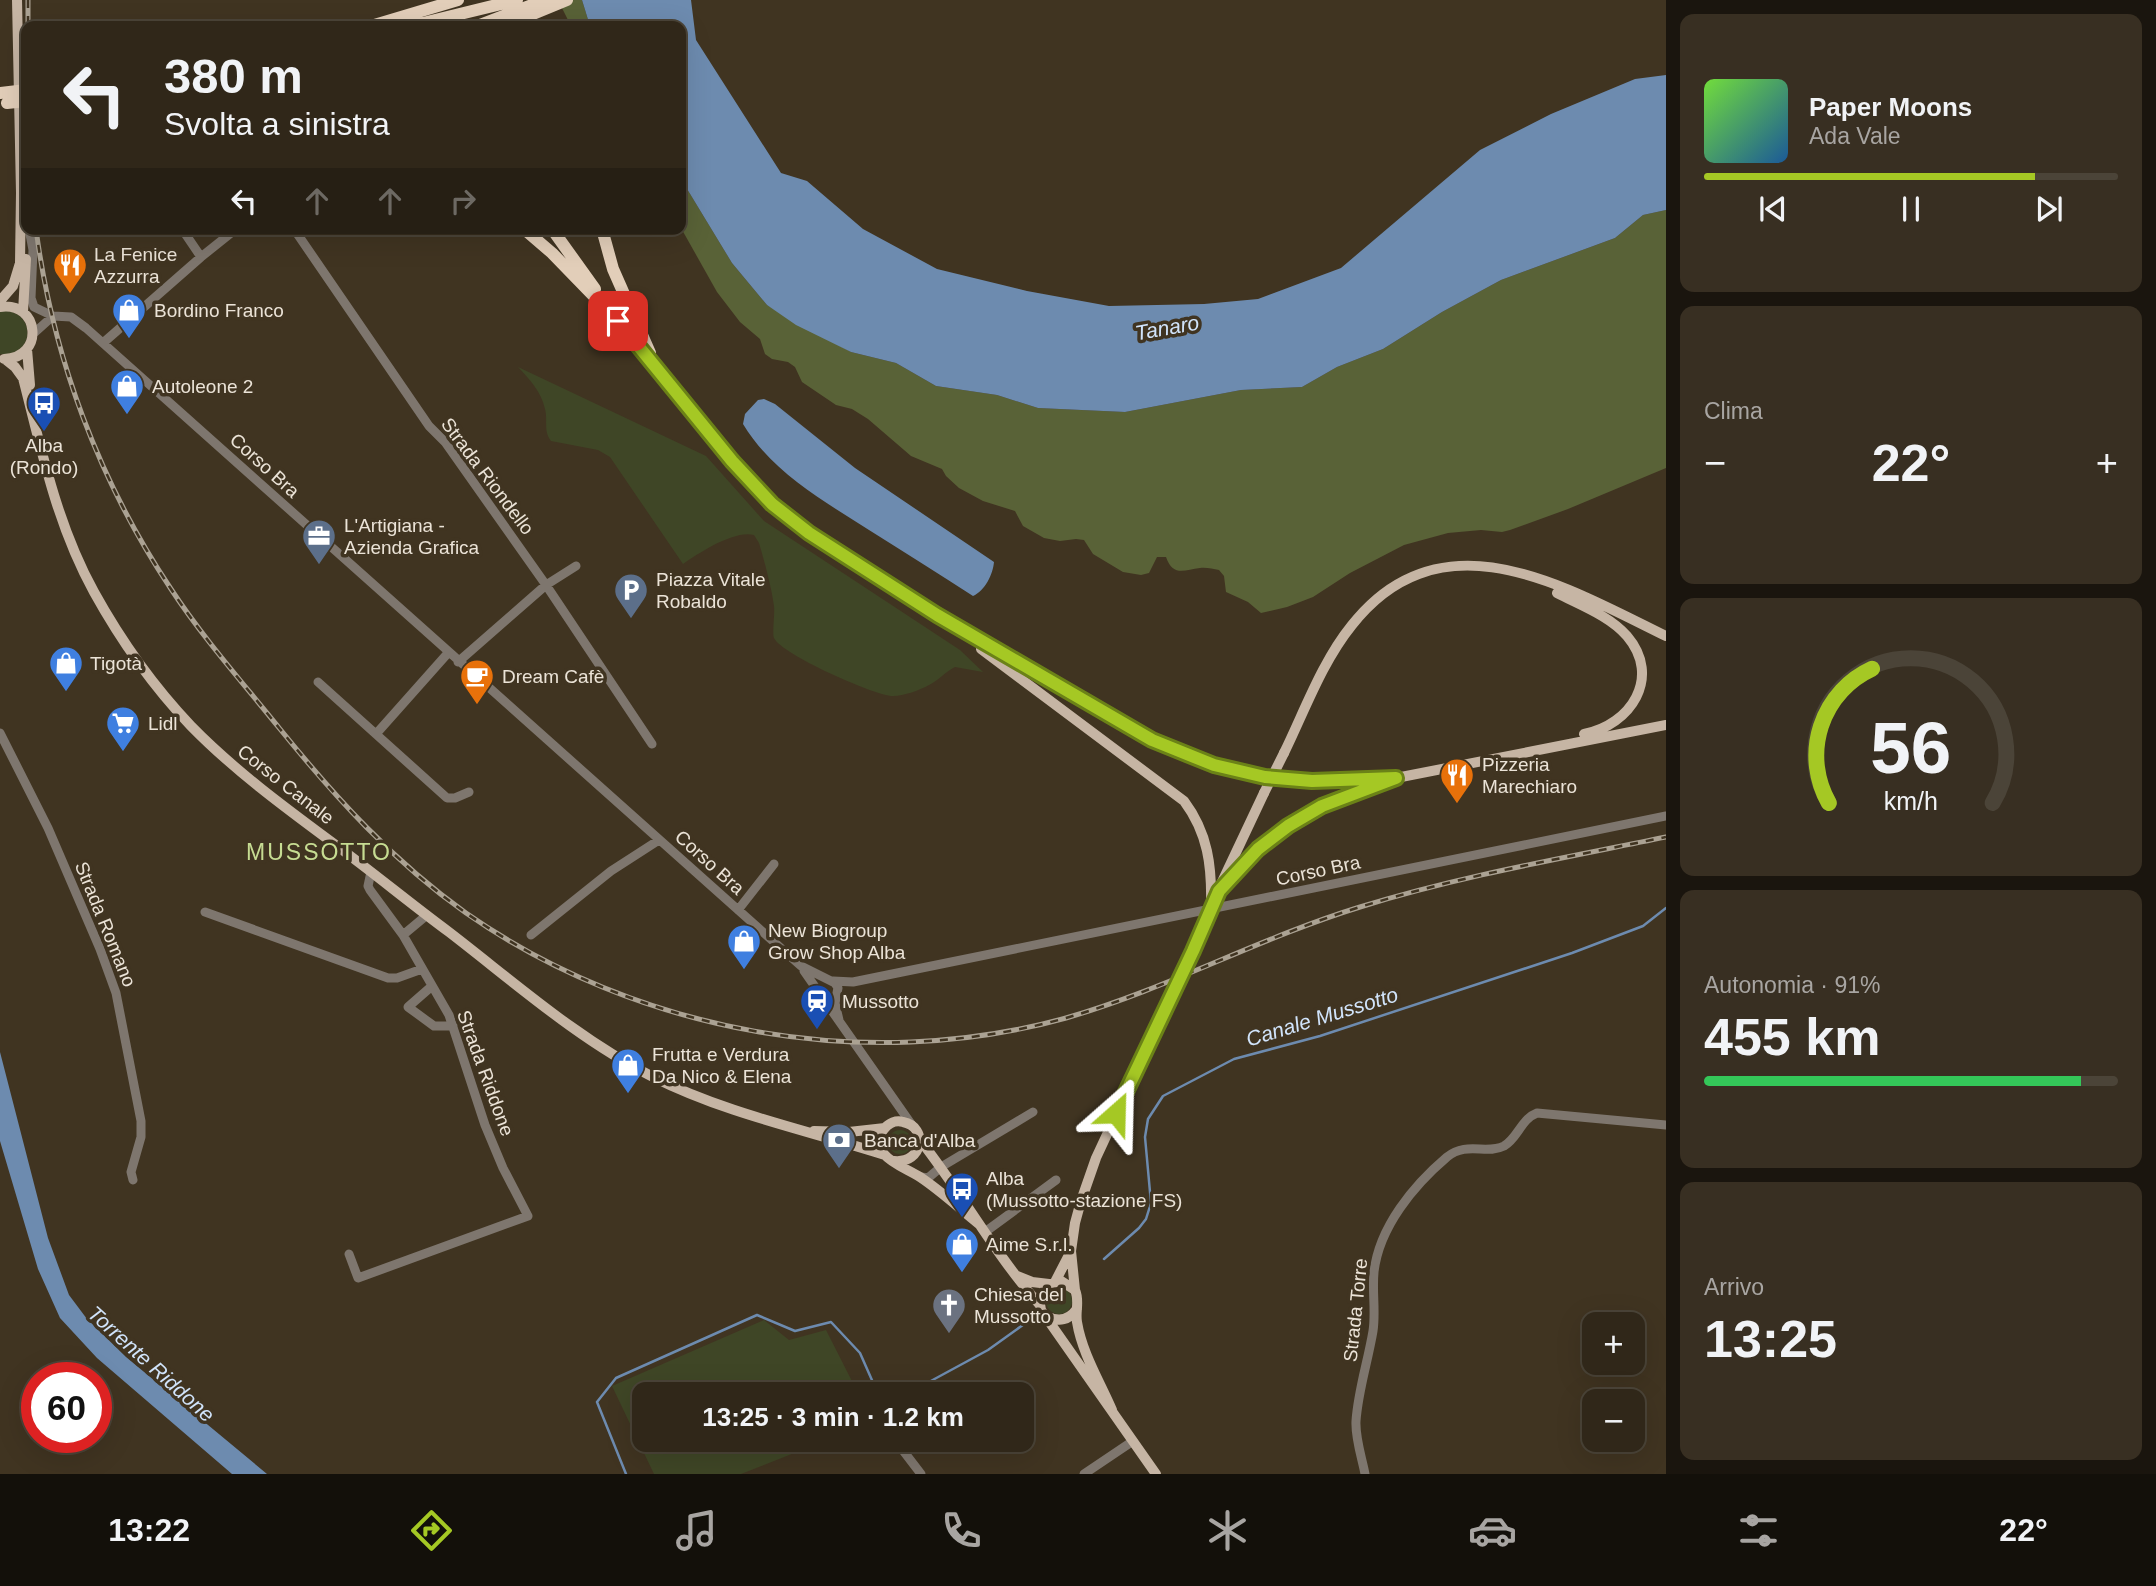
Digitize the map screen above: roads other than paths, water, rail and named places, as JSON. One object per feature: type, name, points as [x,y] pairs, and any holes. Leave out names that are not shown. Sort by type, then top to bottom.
[{"type":"highway","points":[[389,21],[458,0]]},
{"type":"highway","points":[[493,0],[510,7],[523,21]]},
{"type":"highway","points":[[430,21],[517,0]]},
{"type":"highway","points":[[490,21],[545,0]]},
{"type":"highway","points":[[536,21],[567,0]]},
{"type":"highway","points":[[516,21],[567,0]]},
{"type":"highway","points":[[0,93],[21,88]]},
{"type":"highway","points":[[0,104],[21,104]]},
{"type":"highway","points":[[531,235],[618,321],[732,461],[772,504],[809,533],[937,615]]},
{"type":"highway","points":[[556,235],[618,321]]},
{"type":"highway","points":[[603,235],[612,270],[658,369]]},
{"type":"main road","points":[[17,0],[21,70]]},
{"type":"main road","points":[[2,359],[17,357],[27,349],[33,334],[30,322],[23,312],[0,304],[13,286],[20,263],[21,193]]},
{"type":"main road","points":[[23,312],[25,235]]},
{"type":"main road","name":"Corso Canale","points":[[27,349],[32,416]]},
{"type":"main road","name":"Corso Canale","points":[[2,359],[15,367],[23,378],[52,493],[75,553],[113,623],[173,706],[214,748],[371,872],[607,1051],[652,1076],[712,1103],[890,1158],[921,1177],[982,1228]]},
{"type":"main road","points":[[1112,1410],[1084,1346],[1077,1321],[1078,1302],[1071,1251],[1075,1223],[1096,1158],[1212,906],[1215,891],[1338,644],[1373,601],[1404,579],[1451,565],[1494,566],[1552,584],[1666,636]]},
{"type":"main road","points":[[1491,759],[1540,742],[1596,732],[1610,725],[1632,707],[1641,683],[1638,655],[1626,635],[1615,625],[1534,579]]},
{"type":"main road","points":[[937,615],[1152,740],[1214,765],[1265,777],[1312,781],[1396,778],[1666,724]]},
{"type":"main road","points":[[937,615],[1184,801],[1194,814],[1206,842],[1215,891]]},
{"type":"main road","points":[[1215,891],[1258,849],[1288,826],[1322,806],[1396,778]]},
{"type":"main road","points":[[904,1122],[914,1128],[920,1140],[912,1157],[906,1160],[890,1158],[880,1144],[888,1126],[904,1122]]},
{"type":"main road","name":"Corso Canale","points":[[805,1131],[849,1132],[888,1126]]},
{"type":"main road","name":"Corso Canale","points":[[920,1140],[1039,1304]]},
{"type":"main road","points":[[1071,1251],[1052,1283],[1041,1292],[1039,1304],[1044,1315],[1156,1474]]},
{"type":"main road","points":[[1017,1276],[1032,1282],[1066,1283],[1075,1290]]},
{"type":"main road","points":[[1044,1315],[1049,1319],[1062,1320],[1077,1309]]},
{"type":"street","points":[[0,87],[21,88]]},
{"type":"street","points":[[0,109],[21,104]]},
{"type":"street","name":"Corso Bra","points":[[30,235],[33,265],[31,302],[38,311],[53,317],[71,317],[103,343],[801,966],[895,1102],[905,1111],[914,1128]]},
{"type":"street","points":[[186,235],[201,257]]},
{"type":"street","points":[[103,343],[228,235]]},
{"type":"street","name":"Strada Riondello","points":[[298,235],[429,426],[445,442],[546,584],[652,744]]},
{"type":"street","points":[[33,334],[53,317]]},
{"type":"street","points":[[458,662],[546,584],[576,566]]},
{"type":"street","points":[[376,734],[448,653]]},
{"type":"street","points":[[318,682],[447,797],[454,798],[469,792]]},
{"type":"street","name":"Strada Romano","points":[[0,733],[48,828],[116,993],[141,1121],[141,1137],[131,1172],[133,1180]]},
{"type":"street","name":"Corso Bra","points":[[801,966],[831,981],[853,982],[1666,816]]},
{"type":"street","name":"Corso Bra","points":[[531,935],[611,871],[659,840]]},
{"type":"street","name":"Corso Bra","points":[[738,910],[774,864]]},
{"type":"street","name":"Strada Riddone","points":[[349,1254],[358,1278],[528,1216],[485,1125],[453,1026],[403,935],[370,890],[368,886],[371,872]]},
{"type":"street","points":[[205,912],[388,978],[422,970]]},
{"type":"street","points":[[403,935],[427,915]]},
{"type":"street","points":[[831,981],[837,985],[837,995],[829,1000],[821,995],[822,984],[831,981]]},
{"type":"street","name":"Corso Bra","points":[[839,1020],[837,995],[853,982]]},
{"type":"street","points":[[432,986],[408,1007],[434,1027],[453,1026]]},
{"type":"street","points":[[888,1126],[896,1116],[895,1102]]},
{"type":"street","points":[[921,1177],[928,1178],[941,1167],[1033,1112]]},
{"type":"street","name":"Strada Torre","points":[[1365,1474],[1356,1423],[1373,1328],[1374,1273],[1377,1258],[1398,1210],[1412,1192],[1449,1156],[1460,1149],[1501,1147],[1509,1143],[1529,1116],[1537,1113],[1666,1125]]},
{"type":"street","points":[[838,1141],[849,1132]]},
{"type":"street","points":[[982,1228],[1056,1180]]},
{"type":"street","points":[[1084,1474],[1133,1441]]},
{"type":"street","points":[[904,1452],[921,1474]]},
{"type":"water","name":"Tanaro","points":[[582,0],[691,0],[696,40],[781,173],[807,181],[863,229],[937,269],[1027,291],[1109,306],[1204,304],[1258,299],[1341,268],[1480,150],[1551,114],[1635,79],[1666,75],[1666,210],[1643,215],[1615,238],[1501,280],[1442,312],[1383,349],[1337,367],[1302,387],[1241,390],[1125,412],[1038,408],[997,395],[936,386],[896,363],[851,352],[796,325],[767,305],[732,263],[686,187],[686,21],[588,21]]},
{"type":"water","points":[[764,399],[775,404],[855,468],[994,562],[985,586],[973,596],[834,508],[783,471],[768,457],[743,424],[745,414],[758,400]]},
{"type":"water","points":[[0,1052],[48,1238],[69,1295],[87,1319],[126,1357],[267,1474],[232,1474],[112,1371],[112,1362],[102,1362],[97,1358],[60,1318],[38,1269],[0,1141]]},
{"type":"waterway","name":"Canale Mussotto","points":[[1104,1259],[1146,1219],[1151,1203],[1145,1137],[1148,1119],[1163,1096],[1234,1059],[1320,1036],[1572,953],[1643,926],[1666,908]]},
{"type":"waterway","name":"Canale Mussotto","points":[[626,1474],[597,1402],[616,1378],[757,1315],[795,1331],[831,1322],[860,1353],[873,1382]]},
{"type":"waterway","name":"Canale Mussotto","points":[[929,1382],[988,1350],[1027,1322]]},
{"type":"railway","points":[[28,0],[28,21]]},
{"type":"railway","points":[[37,235],[54,324],[67,371],[101,462],[145,548],[196,625],[322,779],[414,872],[466,913],[533,954],[603,987],[678,1013],[754,1031],[832,1041],[911,1042],[989,1034],[1066,1018],[1103,1006],[1286,933],[1360,907],[1512,868],[1666,837]]},
{"type":"place","name":"La Fenice Azzurra","points":[[70,295]]},
{"type":"place","name":"Bordino Franco","points":[[129,340]]},
{"type":"place","name":"Autoleone 2","points":[[127,416]]},
{"type":"place","name":"Alba (Rondo)","points":[[44,433]]},
{"type":"place","name":"L'Artigiana - Azienda Grafica","points":[[319,566]]},
{"type":"place","name":"Piazza Vitale Robaldo","points":[[631,620]]},
{"type":"place","name":"Tigotà","points":[[66,693]]},
{"type":"place","name":"Dream Cafè","points":[[477,706]]},
{"type":"place","name":"Lidl","points":[[123,753]]},
{"type":"place","name":"Pizzeria Marechiaro","points":[[1457,805]]},
{"type":"place","name":"New Biogroup Grow Shop Alba","points":[[744,971]]},
{"type":"place","name":"Mussotto","points":[[817,1031]]},
{"type":"place","name":"Frutta e Verdura Da Nico & Elena","points":[[628,1095]]},
{"type":"place","name":"Banca d'Alba","points":[[839,1170]]},
{"type":"place","name":"Alba (Mussotto-stazione FS)","points":[[962,1219]]},
{"type":"place","name":"Aime S.r.l.","points":[[962,1274]]},
{"type":"place","name":"Chiesa del Mussotto","points":[[949,1335]]},
{"type":"district","name":"MUSSOTTO","points":[[319,852]]},
{"type":"water label","name":"Torrente Riddone","points":[[151,1364]]}]
